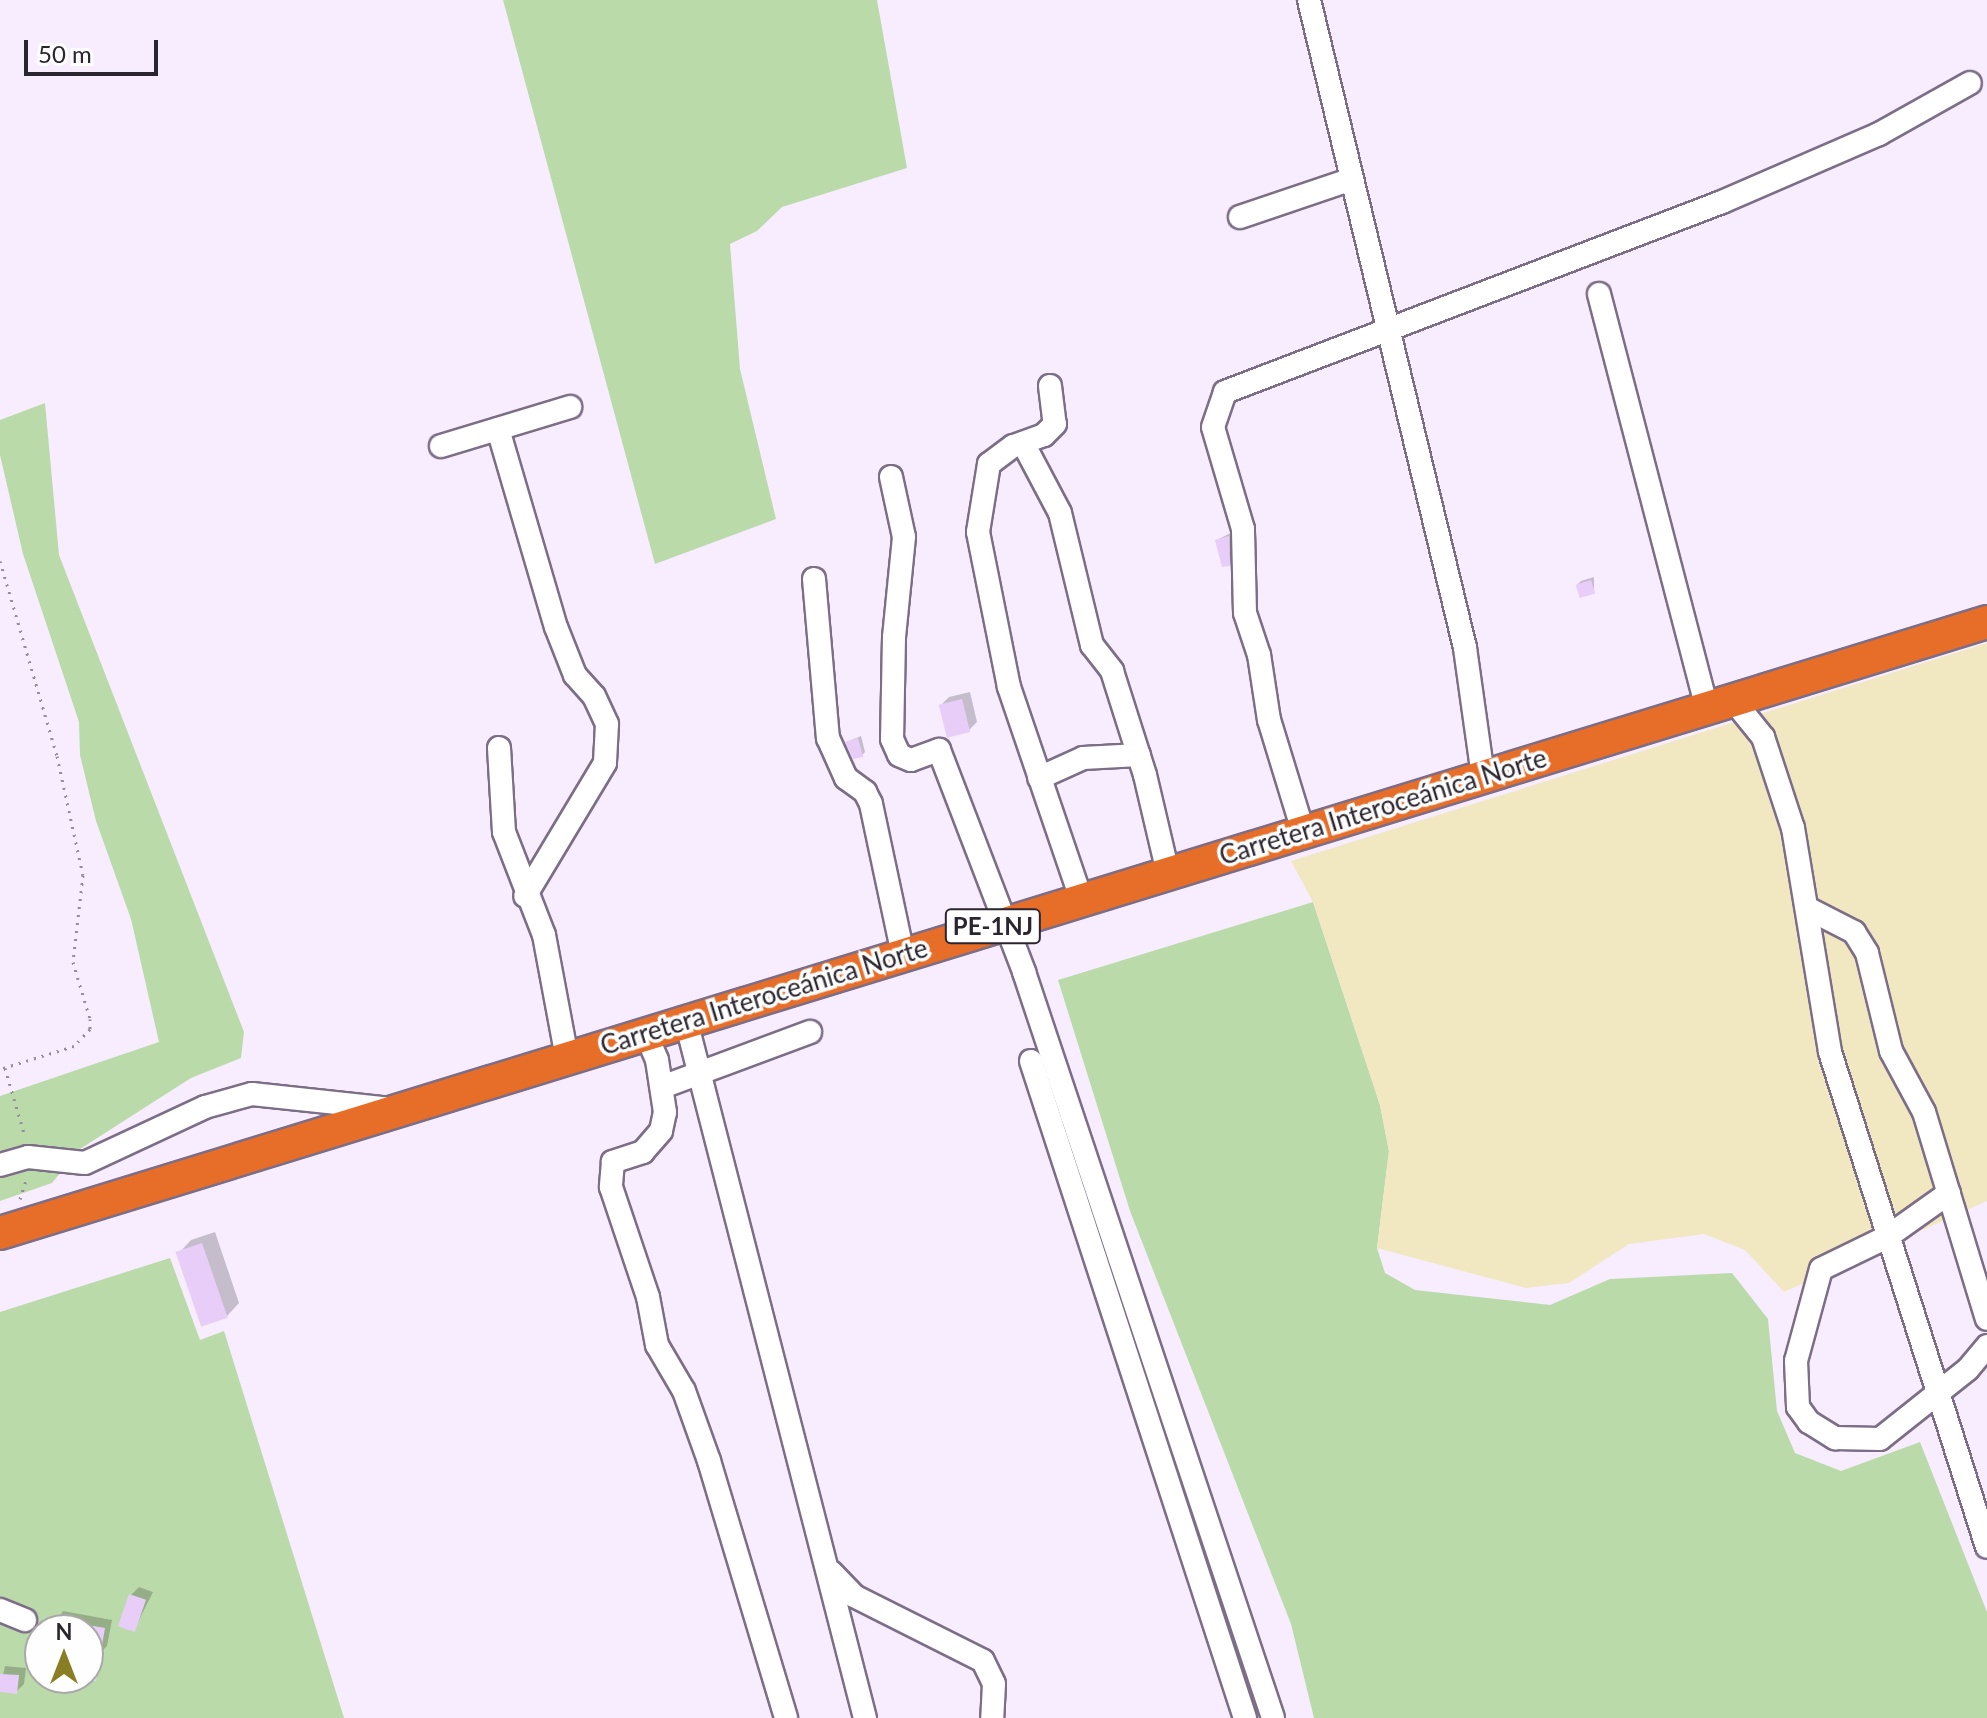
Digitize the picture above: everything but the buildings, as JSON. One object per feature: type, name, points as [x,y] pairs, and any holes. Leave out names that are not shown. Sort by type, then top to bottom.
[{"type":"highway","name":"Carretera Interoceánica Norte","points":[[0,1233],[1987,622]]},
{"type":"street","points":[[1309,0],[1465,648],[1483,776]]},
{"type":"street","points":[[1303,831],[1269,720],[1259,655],[1245,613],[1243,529],[1213,427],[1216,407],[1225,392],[1245,380],[1388,331],[1722,202],[1879,134],[1970,83]]},
{"type":"street","points":[[1240,217],[1352,179]]},
{"type":"street","points":[[1599,294],[1720,704],[1752,719],[1774,765],[1793,828],[1809,909],[1822,1021],[1935,1395],[1987,1547]]},
{"type":"street","points":[[1050,386],[1055,424],[1044,435],[1023,443],[989,464],[978,532],[1009,687],[1081,899]]},
{"type":"street","points":[[441,446],[570,407]]},
{"type":"street","points":[[498,429],[556,627],[575,675],[594,696],[607,724],[605,763],[525,896]]},
{"type":"street","points":[[1023,443],[1060,513],[1092,645],[1112,671],[1139,755],[1168,873]]},
{"type":"street","points":[[891,477],[904,537],[894,637],[892,739],[899,755],[911,760],[939,750],[1029,985],[1273,1718]]},
{"type":"street","points":[[814,579],[828,738],[846,778],[865,792],[871,804],[903,954]]},
{"type":"street","points":[[499,748],[504,832],[525,896],[544,935],[567,1058]]},
{"type":"street","points":[[1039,778],[1083,758],[1139,755]]},
{"type":"street","points":[[1809,909],[1854,932],[1867,953],[1891,1051],[1924,1112],[1987,1319]]},
{"type":"street","points":[[686,1021],[865,1718]]},
{"type":"street","points":[[662,1087],[810,1032]]},
{"type":"street","points":[[646,1034],[662,1087],[661,1131],[643,1152],[613,1162],[611,1187],[648,1297],[657,1345],[684,1391],[709,1461],[786,1718]]},
{"type":"street","points":[[1031,1061],[1245,1718]]},
{"type":"street","points":[[0,1165],[28,1157],[85,1163],[205,1107],[252,1094],[400,1110]]},
{"type":"street","points":[[1949,1193],[1887,1237],[1821,1269],[1796,1361],[1798,1407],[1809,1422],[1835,1438],[1861,1441],[1880,1439],[1935,1395],[1987,1346]]},
{"type":"street","points":[[824,1560],[838,1584],[854,1596],[983,1661],[994,1684],[992,1718]]},
{"type":"street","points":[[0,1610],[24,1620]]},
{"type":"path","points":[[0,561],[57,756],[83,875],[73,962],[90,1019],[90,1029],[74,1046],[2,1069],[8,1079]]},
{"type":"green space","points":[[503,0],[877,0],[907,168],[782,207],[757,231],[730,244],[740,369],[776,519],[655,564]]},
{"type":"green space","points":[[45,403],[59,555],[244,1032],[241,1058],[191,1078],[80,1149],[52,1183],[0,1201],[0,1096],[159,1042],[131,919],[96,821],[80,755],[79,722],[23,554],[0,455],[0,420]]},
{"type":"green space","points":[[1313,902],[1380,1105],[1389,1151],[1377,1248],[1385,1273],[1415,1290],[1550,1305],[1610,1279],[1732,1273],[1768,1319],[1777,1411],[1795,1453],[1841,1471],[1920,1442],[1987,1612],[1987,1718],[1314,1718],[1291,1624],[1130,1211],[1058,980]]},
{"type":"green space","points":[[170,1258],[200,1340],[224,1331],[344,1718],[0,1718],[0,1312]]},
{"type":"sand","points":[[1987,643],[1987,1201],[1784,1292],[1745,1250],[1704,1234],[1629,1244],[1569,1283],[1526,1288],[1377,1248],[1389,1151],[1380,1105],[1313,902],[1291,861]]}]
